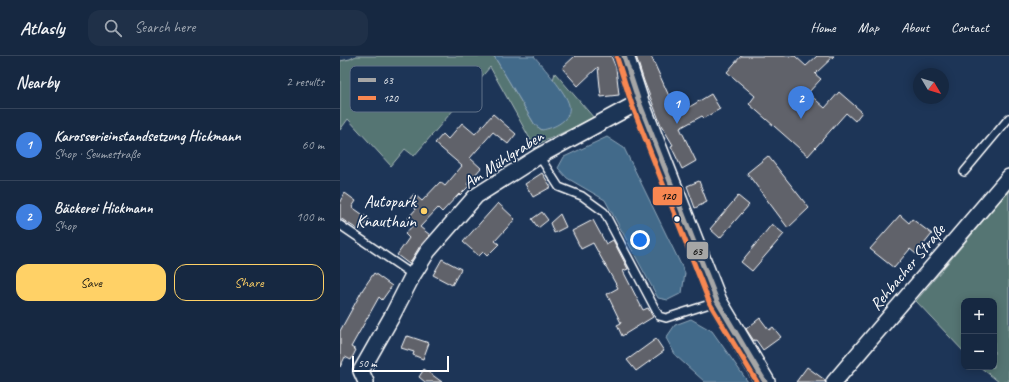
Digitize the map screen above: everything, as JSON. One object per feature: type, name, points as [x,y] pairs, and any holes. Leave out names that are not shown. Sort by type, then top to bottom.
[{"type":"street","points":[[624,56],[639,102],[717,301],[765,382]]},
{"type":"street","name":"Am Mühlgraben","points":[[366,382],[361,371],[391,318],[412,275],[428,252],[476,196],[539,156],[639,102]]},
{"type":"street","name":"Rehbacher Straße","points":[[834,382],[1009,177]]},
{"type":"lane","points":[[964,172],[1009,118]]},
{"type":"lane","points":[[539,156],[559,187],[582,196],[604,212],[659,316],[666,318],[717,301]]},
{"type":"lane","points":[[340,225],[412,275]]},
{"type":"green space","points":[[356,56],[494,56],[535,125],[542,130],[565,96],[553,80],[555,73],[594,118],[534,146],[490,67],[482,76],[482,66],[350,66],[350,112],[452,112],[414,156],[405,149],[391,166],[348,119],[340,130],[340,61]]},
{"type":"green space","points":[[1009,190],[1009,382],[999,382],[984,370],[997,370],[997,298],[961,298],[961,349],[916,301]]},
{"type":"water","points":[[494,56],[534,56],[564,93],[569,105],[568,115],[565,119],[557,125],[542,130],[535,125]]},
{"type":"water","points":[[607,137],[624,148],[685,273],[682,293],[668,300],[658,298],[605,200],[567,178],[558,168],[564,157]]},
{"type":"water","points":[[691,319],[712,331],[748,382],[705,382],[676,356],[666,338],[675,325]]},
{"type":"building","points":[[575,56],[611,56],[616,68],[619,95],[601,97],[598,67],[578,86],[562,68]]},
{"type":"building","points":[[636,56],[651,56],[669,96],[678,92],[686,109],[711,94],[720,109],[704,118],[702,116],[680,128],[696,161],[682,169],[671,146],[673,145],[661,125]]},
{"type":"building","points":[[741,56],[795,56],[806,66],[817,56],[834,56],[815,74],[821,79],[808,93],[825,108],[839,92],[862,112],[855,121],[846,113],[808,156],[749,104],[755,96],[727,72]]},
{"type":"building","points":[[493,114],[516,134],[508,144],[493,132],[470,158],[481,168],[467,184],[469,186],[460,195],[459,194],[442,212],[438,208],[420,227],[430,235],[420,246],[409,264],[397,255],[409,238],[405,234],[414,224],[408,218],[416,209],[408,201],[414,194],[422,201],[440,182],[445,186],[462,166],[435,143],[443,134],[448,139],[462,123],[475,134]]},
{"type":"building","points":[[768,156],[809,208],[788,228],[747,173]]},
{"type":"building","points":[[542,173],[551,187],[533,197],[525,184]]},
{"type":"building","points":[[699,181],[707,202],[695,208],[687,186]]},
{"type":"building","points":[[345,193],[356,201],[352,207],[369,219],[360,231],[340,218],[340,201]]},
{"type":"building","points":[[738,196],[749,205],[720,238],[710,229]]},
{"type":"building","points":[[498,203],[515,219],[495,241],[499,244],[487,256],[483,252],[479,256],[463,242]]},
{"type":"building","points":[[542,212],[548,220],[538,228],[532,219]]},
{"type":"building","points":[[560,214],[566,227],[554,233],[550,223]]},
{"type":"building","points":[[900,215],[909,223],[912,219],[932,234],[916,254],[910,249],[894,268],[870,249]]},
{"type":"building","points":[[593,220],[606,244],[613,240],[628,269],[623,271],[643,310],[648,308],[653,317],[622,336],[617,325],[621,323],[607,294],[618,288],[593,243],[581,249],[572,231]]},
{"type":"building","points":[[772,224],[784,234],[752,271],[741,262]]},
{"type":"building","points":[[442,259],[461,269],[452,285],[433,275]]},
{"type":"building","points":[[374,273],[392,286],[382,300],[379,297],[351,347],[356,350],[351,360],[345,357],[340,367],[340,331],[363,289]]},
{"type":"building","points":[[760,318],[769,330],[773,327],[781,337],[763,350],[756,340],[754,341],[746,329]]},
{"type":"building","points":[[406,336],[429,343],[423,359],[413,355],[414,352],[401,348]]},
{"type":"building","points":[[656,339],[664,351],[636,371],[627,360]]},
{"type":"building","points":[[807,367],[825,380],[825,382],[796,382]]},
{"type":"building","points":[[424,369],[442,382],[425,382],[419,377]]},
{"type":"transit line","name":"63","points":[[624,56],[639,102],[717,301],[765,382]]},
{"type":"transit line","name":"120","points":[[617,58],[632,105],[710,304],[757,382]]},
{"type":"place","name":"Bäckerei Hickmann","points":[[801,119]]},
{"type":"place","name":"Karosserieinstandsetzung Hickmann","points":[[677,124]]},
{"type":"place","name":"Autopark Knauthain","points":[[424,211]]}]
